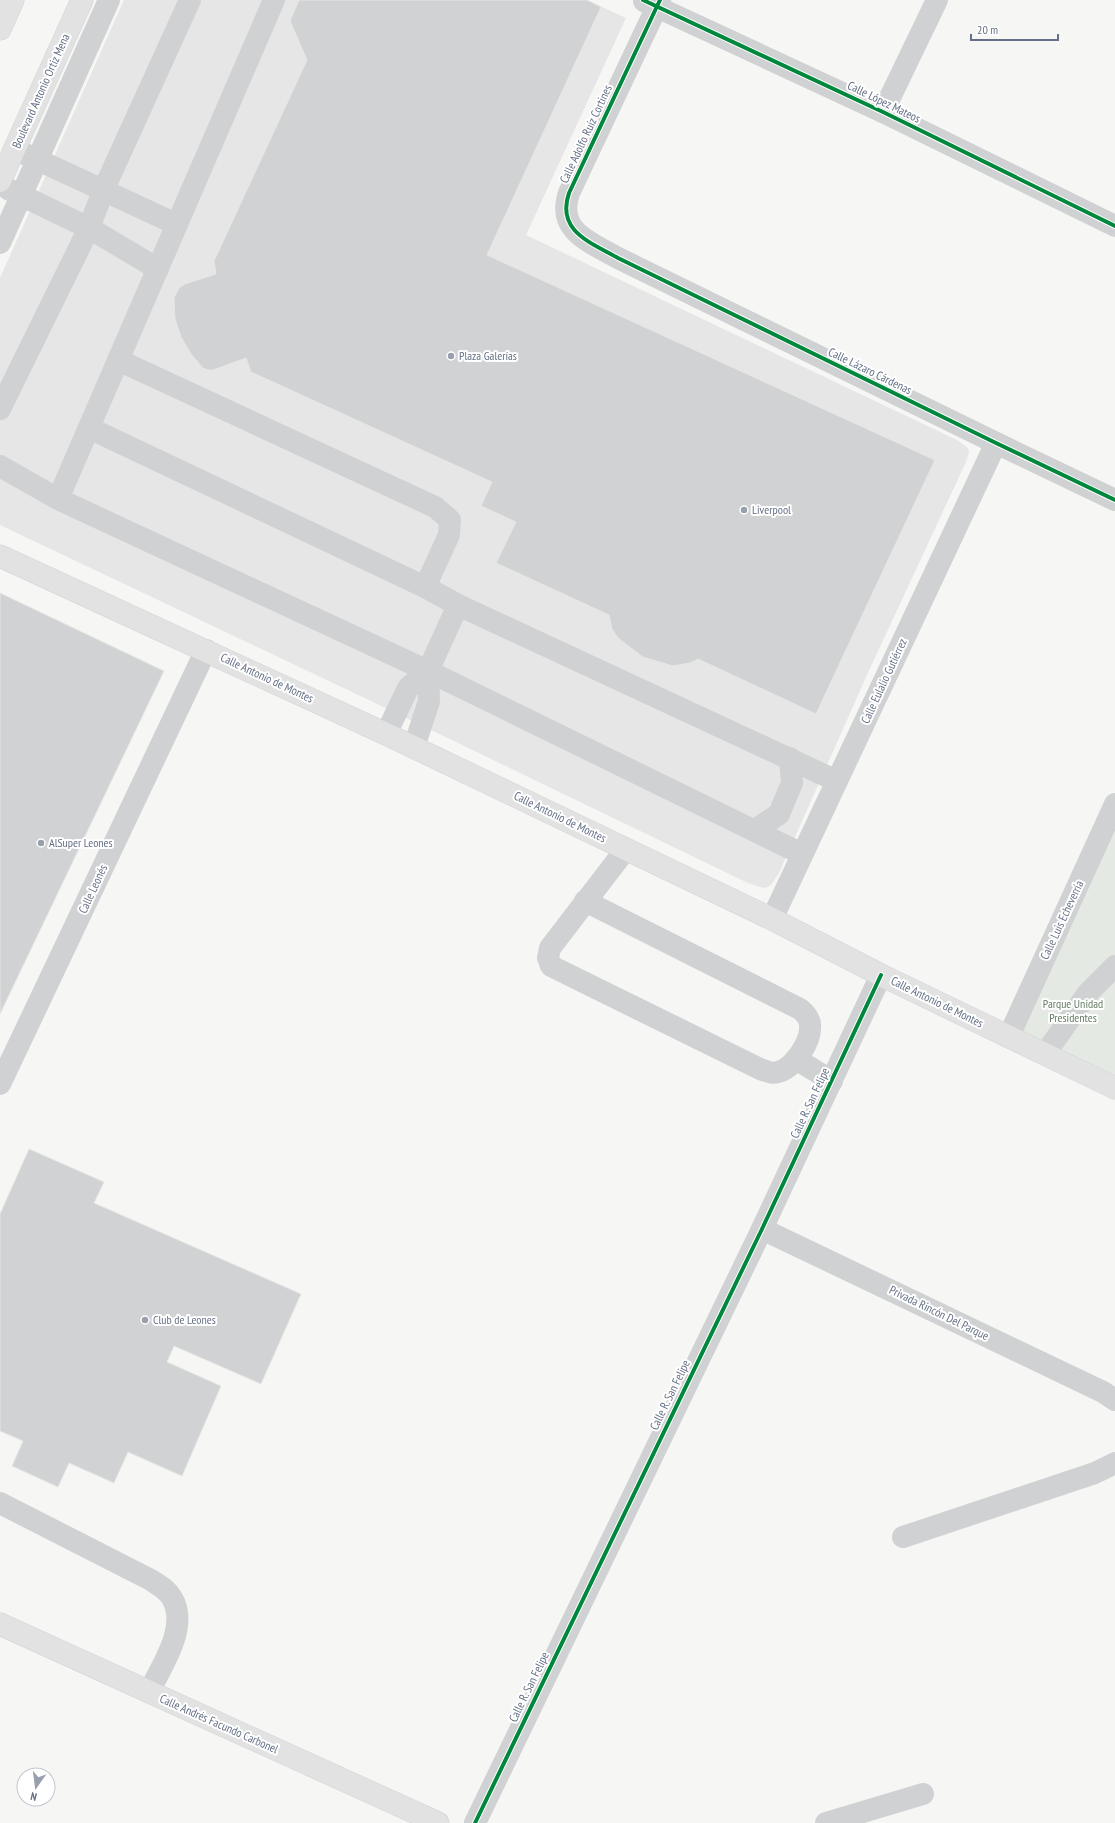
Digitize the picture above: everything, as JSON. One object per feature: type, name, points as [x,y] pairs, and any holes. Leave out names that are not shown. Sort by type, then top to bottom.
[{"type":"main road","points":[[0,29],[13,0]]},
{"type":"main road","name":"Boulevard Antonio Ortiz Mena","points":[[0,181],[82,0]]},
{"type":"main road","name":"Calle Antonio de Montes","points":[[0,556],[414,747],[772,919],[881,975],[1115,1088]]},
{"type":"main road","name":"Calle Andrés Facundo Carbonel","points":[[0,1624],[438,1823]]},
{"type":"street","points":[[0,243],[109,0]]},
{"type":"street","points":[[0,409],[89,228],[103,191],[190,0]]},
{"type":"street","points":[[58,499],[274,0]]},
{"type":"street","points":[[883,112],[937,0]]},
{"type":"street","name":"Calle López Mateos","points":[[653,2],[883,112],[1115,226]]},
{"type":"street","name":"Calle Adolfo Ruíz Cortines","points":[[618,258],[578,234],[570,225],[565,213],[566,203],[653,2]]},
{"type":"street","points":[[15,150],[176,224]]},
{"type":"street","points":[[0,186],[22,195],[89,228],[158,269]]},
{"type":"street","name":"Calle Lázaro Cárdenas","points":[[618,258],[1115,500]]},
{"type":"street","points":[[118,360],[434,507],[450,520],[450,535],[425,587]]},
{"type":"street","points":[[89,428],[425,587],[458,605],[837,781]]},
{"type":"street","name":"Calle Eulalio Gutiérrez","points":[[772,919],[996,443]]},
{"type":"street","points":[[0,466],[58,499],[428,671],[802,854]]},
{"type":"street","points":[[386,734],[408,688],[428,671],[458,605]]},
{"type":"street","name":"Calle Leonés","points":[[0,1084],[206,650]]},
{"type":"street","points":[[414,747],[429,700],[428,671]]},
{"type":"street","points":[[755,830],[779,814],[792,783],[790,758]]},
{"type":"street","name":"Calle Luis Echeverría","points":[[1009,1036],[1115,804]]},
{"type":"street","points":[[585,901],[800,1009],[805,1013],[810,1025],[806,1041],[796,1059],[785,1070],[777,1073],[760,1069],[555,968],[548,958],[550,948],[585,901],[626,849]]},
{"type":"street","points":[[1045,1054],[1088,993],[1115,966]]},
{"type":"street","name":"Calle R. San Felipe","points":[[475,1823],[762,1229],[881,975]]},
{"type":"street","points":[[796,1059],[832,1081]]},
{"type":"street","name":"Privada Rincón Del Parque","points":[[762,1229],[1103,1392],[1115,1400]]},
{"type":"street","points":[[903,1536],[1095,1473],[1115,1463]]},
{"type":"street","points":[[0,1503],[151,1580],[165,1589],[172,1598],[178,1612],[177,1627],[173,1641],[149,1692]]},
{"type":"street","points":[[826,1823],[923,1794]]},
{"type":"shaded area","points":[[124,0],[587,0],[626,18],[526,235],[957,440],[968,448],[969,452],[966,462],[871,666],[779,873],[771,885],[765,888],[748,883],[371,701],[0,525],[0,278]]},
{"type":"green space","name":"Parque Unidad Presidentes","points":[[1115,818],[1115,1077],[1018,1031]]},
{"type":"building","name":"Plaza Galerías","points":[[299,0],[587,0],[601,7],[487,255],[935,460],[816,714],[698,659],[690,663],[673,666],[643,657],[618,638],[612,629],[609,615],[496,563],[516,522],[481,506],[492,482],[251,372],[246,358],[213,370],[208,370],[203,368],[191,354],[181,337],[175,319],[174,298],[179,288],[185,284],[216,274],[214,261],[307,60],[290,21]]},
{"type":"building","name":"AlSuper Leones","points":[[0,593],[164,671],[0,1014]]},
{"type":"building","name":"Club de Leones","points":[[29,1149],[104,1182],[94,1203],[301,1294],[261,1384],[174,1346],[167,1362],[221,1386],[182,1476],[128,1452],[114,1483],[69,1463],[58,1487],[12,1466],[23,1441],[0,1431],[0,1214]]},
{"type":"cycle path","points":[[643,0],[883,112],[1115,226]]},
{"type":"cycle path","points":[[660,0],[569,193],[566,206],[567,217],[571,226],[578,234],[618,258],[1115,500]]},
{"type":"cycle path","points":[[475,1823],[762,1229],[881,975]]},
{"type":"place","name":"Plaza Galerías","points":[[451,356]]},
{"type":"place","name":"Liverpool","points":[[744,510]]},
{"type":"place","name":"AlSuper Leones","points":[[41,843]]},
{"type":"place","name":"Club de Leones","points":[[145,1320]]}]
